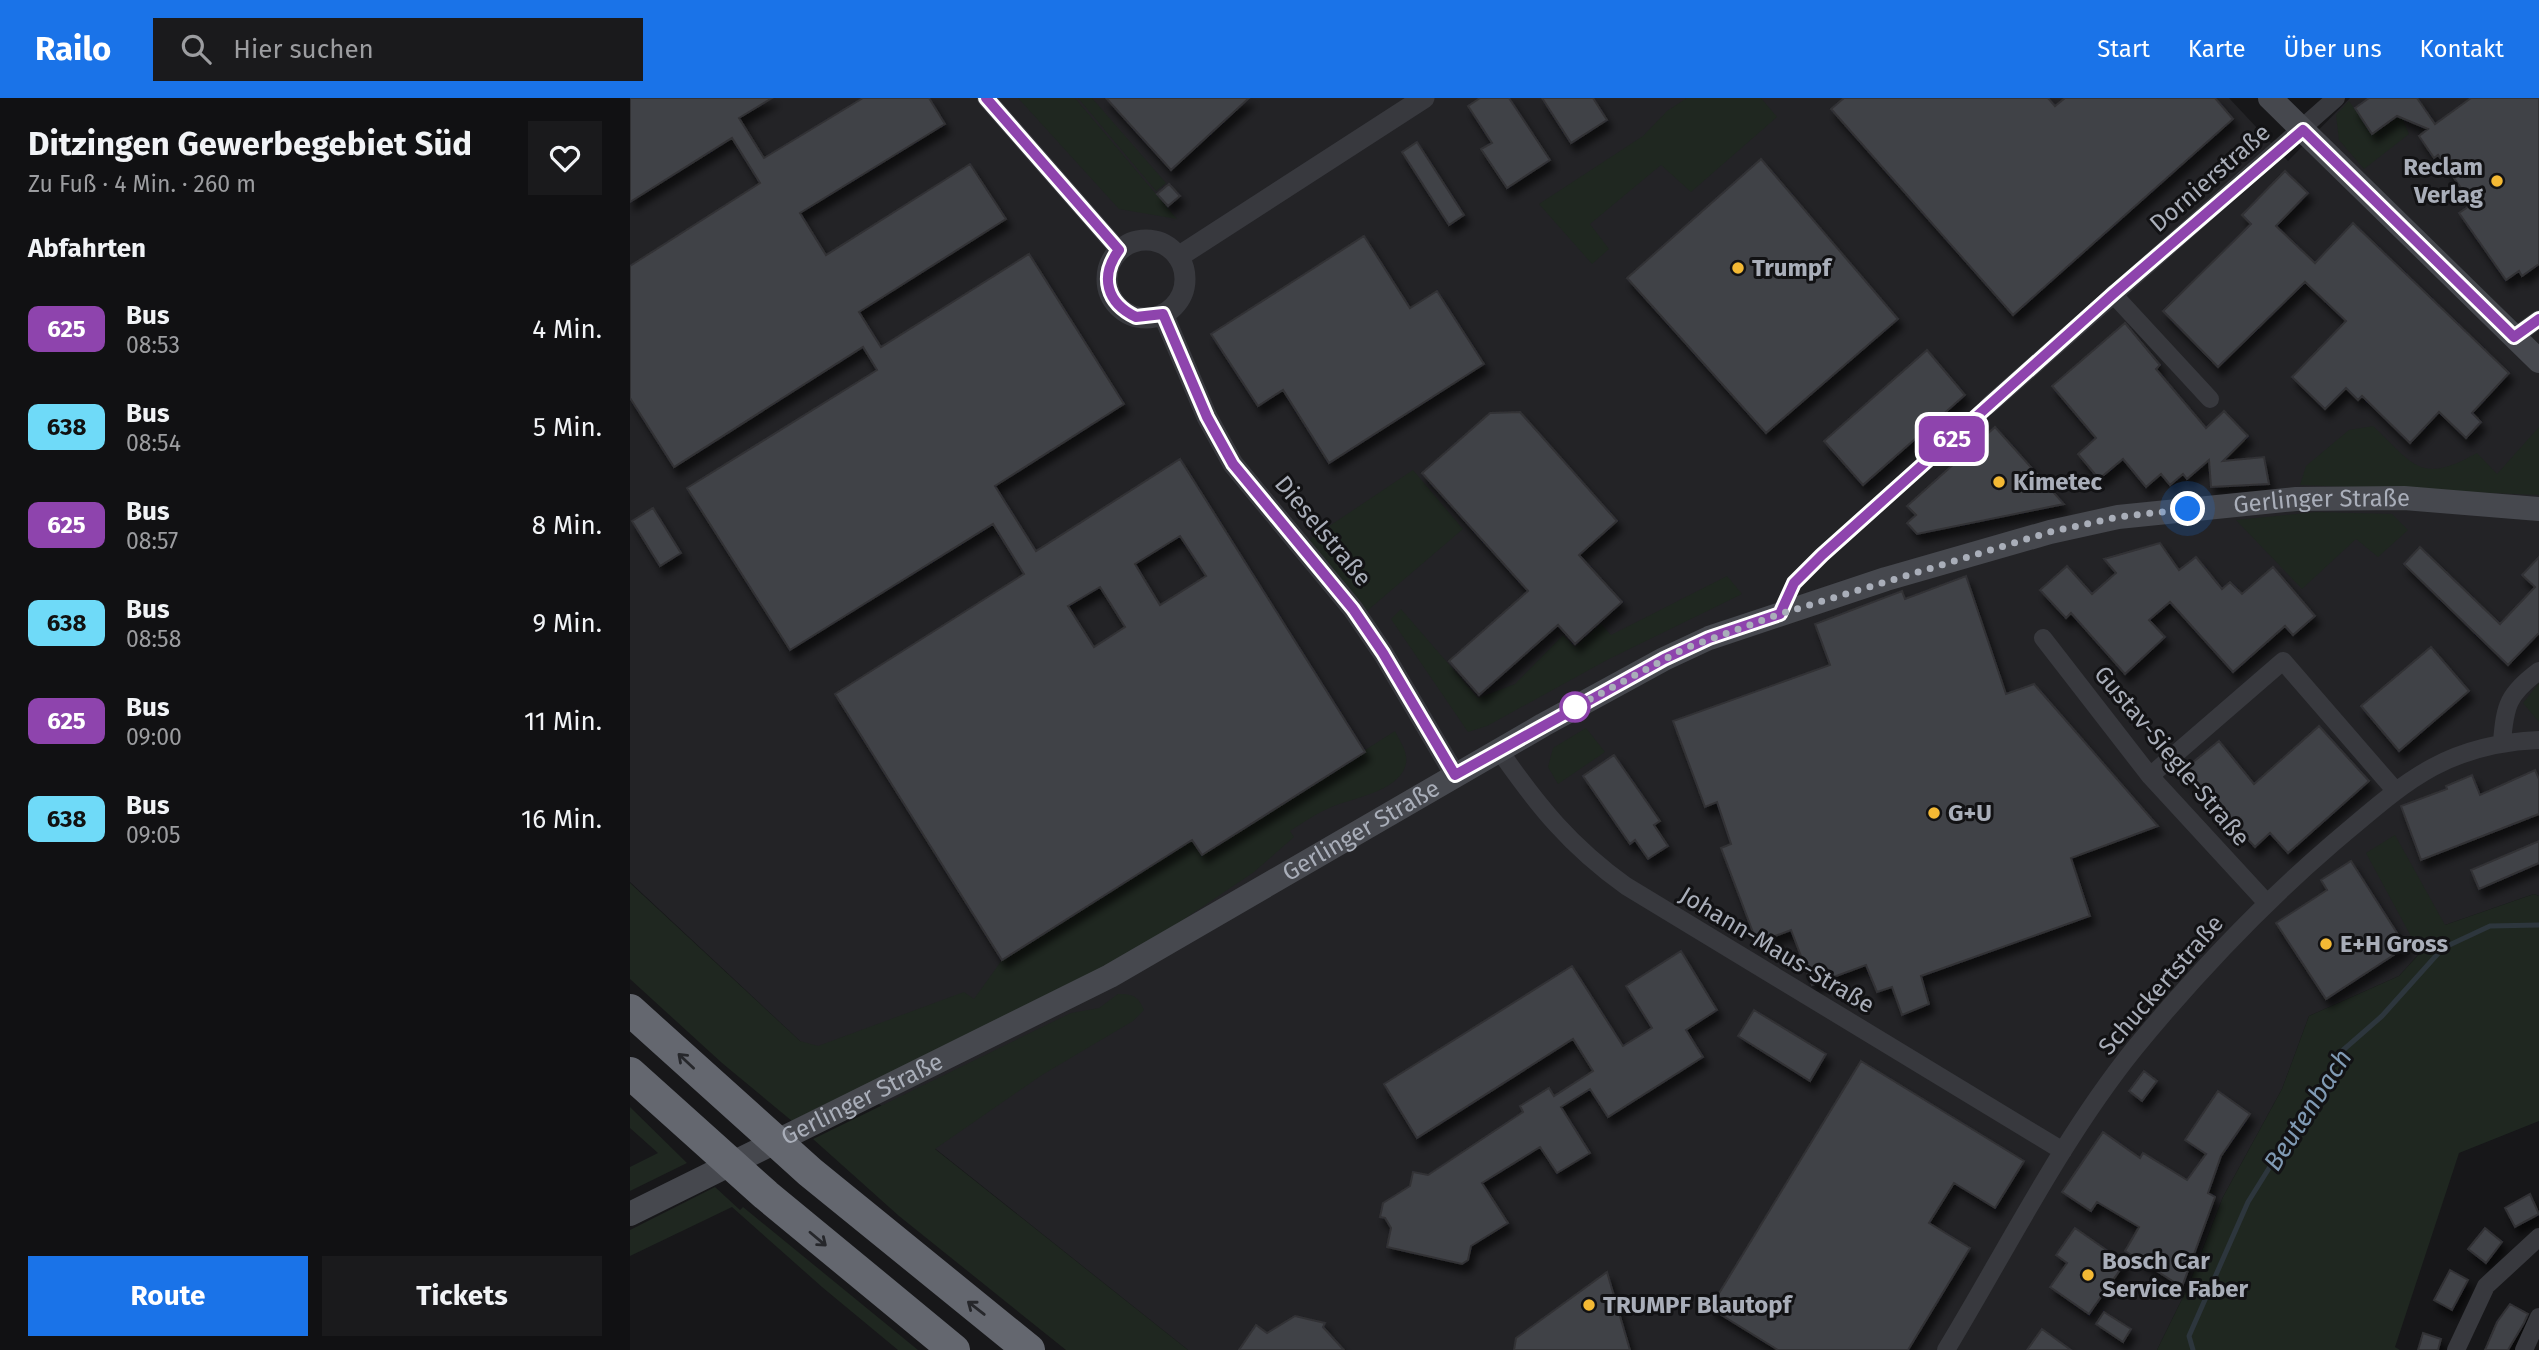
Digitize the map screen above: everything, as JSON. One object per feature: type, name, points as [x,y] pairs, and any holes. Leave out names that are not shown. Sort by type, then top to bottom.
[{"type":"highway","points":[[630,1010],[810,1172],[1030,1350]]},
{"type":"highway","points":[[630,1073],[766,1195],[954,1350]]},
{"type":"main road","points":[[2270,98],[2539,360]]},
{"type":"main road","name":"Gerlinger Straße","points":[[630,1214],[1110,976],[1499,750],[1611,687],[1709,638],[1886,579],[2050,532],[2118,517],[2296,499],[2404,498],[2539,509]]},
{"type":"street","points":[[986,98],[1119,250]]},
{"type":"street","points":[[1178,257],[1424,98]]},
{"type":"street","points":[[2290,98],[2303,130]]},
{"type":"street","name":"Dornierstraße","points":[[1988,406],[2336,98]]},
{"type":"street","points":[[1143,240],[1169,247],[1178,257],[1183,267],[1183,289],[1172,308],[1163,314],[1136,317],[1114,301],[1108,289],[1107,275],[1110,261],[1119,250],[1143,240]]},
{"type":"street","points":[[2113,294],[2210,399]]},
{"type":"street","name":"Dieselstraße","points":[[1163,314],[1207,417],[1233,464],[1353,609],[1383,653],[1455,775]]},
{"type":"street","points":[[2514,337],[2539,319]]},
{"type":"street","name":"Gustav-Siegle-Straße","points":[[2043,638],[2150,776],[2266,902]]},
{"type":"street","points":[[2150,776],[2283,662],[2394,789]]},
{"type":"street","points":[[2502,742],[2505,705],[2522,683],[2539,671]]},
{"type":"street","name":"Schuckertstraße","points":[[1946,1350],[2063,1151],[2133,1051],[2266,902],[2394,789],[2438,762],[2502,742],[2539,740]]},
{"type":"street","name":"Johann-Maus-Straße","points":[[1499,750],[1534,799],[1584,855],[1626,886],[2063,1151]]},
{"type":"street","points":[[2456,1350],[2486,1286],[2539,1237]]},
{"type":"street","points":[[2524,1350],[2539,1317]]},
{"type":"shaded area","points":[[630,98],[2229,98],[2288,161],[2350,98],[2539,98],[2539,896],[2534,894],[2445,925],[2399,976],[2309,1016],[2282,1089],[2223,1197],[2187,1289],[2157,1350],[1188,1350],[800,1041],[630,882]]},
{"type":"shaded area","points":[[1018,98],[1075,98],[1177,219],[1119,209]]},
{"type":"shaded area","points":[[1078,98],[1092,98],[1166,183],[1156,191]]},
{"type":"shaded area","points":[[1687,98],[1761,98],[1777,117],[1691,192],[1661,165],[1590,224],[1609,249],[1592,264],[1539,204],[1643,136],[1667,111]]},
{"type":"shaded area","points":[[2349,101],[2372,135],[2401,115],[2409,134],[2364,169],[2339,140],[2336,115]]},
{"type":"shaded area","points":[[2373,426],[2419,466],[2442,468],[2477,453],[2497,474],[2539,427],[2539,495],[2300,485],[2306,466],[2349,430]]},
{"type":"shaded area","points":[[1413,470],[1463,529],[1367,611],[1304,543]]},
{"type":"shaded area","points":[[2316,512],[2392,514],[2408,530],[2378,557],[2356,539],[2302,589],[2236,520]]},
{"type":"shaded area","points":[[1727,576],[1742,594],[1607,660],[1487,726],[1468,732],[1391,619],[1401,609],[1478,698],[1515,684],[1563,635],[1575,647],[1601,624],[1611,635]]},
{"type":"shaded area","points":[[2539,683],[2539,722],[2523,703]]},
{"type":"shaded area","points":[[1586,728],[1605,752],[1558,784],[1548,767],[1553,748]]},
{"type":"shaded area","points":[[1395,731],[1404,748],[1406,762],[1393,782],[1311,817],[1290,831],[1294,837],[1254,872],[1137,951],[792,1121],[722,1063],[630,979],[630,883],[800,1041],[818,1046],[964,992],[974,999],[1002,960],[1192,840],[1202,854]]},
{"type":"shaded area","points":[[2395,835],[2445,925],[2534,894],[2539,896],[2539,1121],[2459,1153],[2395,1347],[2400,1350],[2157,1350],[2187,1289],[2223,1197],[2282,1089],[2309,1016],[2399,976],[2420,953],[2366,853]]},
{"type":"shaded area","points":[[1118,994],[1134,997],[1144,1010],[1133,1021],[1042,1075],[935,1149],[1188,1350],[1066,1350],[899,1216],[813,1139],[1071,1013],[1099,1008]]},
{"type":"shaded area","points":[[630,1107],[687,1163],[630,1191],[630,1167],[658,1153],[630,1128]]},
{"type":"shaded area","points":[[715,1187],[740,1210],[743,1207],[918,1350],[898,1350],[732,1207],[630,1256],[630,1230]]},
{"type":"building","points":[[630,98],[772,98],[739,118],[764,158],[863,98],[929,98],[945,124],[800,213],[826,255],[970,164],[1006,219],[859,312],[881,347],[1029,254],[1124,404],[995,486],[1036,551],[1180,459],[1365,752],[1202,855],[1192,840],[1002,960],[835,694],[1024,574],[993,524],[790,650],[687,488],[877,370],[863,347],[674,467],[630,398],[630,266],[760,183],[732,138],[630,202]],"holes":[[[1180,536],[1206,576],[1160,605],[1135,564]],[[1100,587],[1125,627],[1094,647],[1068,606]]]},
{"type":"building","points":[[1106,98],[1249,98],[1171,170]]},
{"type":"building","points":[[1480,98],[1509,98],[1550,160],[1507,188],[1481,149],[1492,143],[1468,106]]},
{"type":"building","points":[[1542,98],[1593,98],[1607,120],[1571,143]]},
{"type":"building","points":[[1844,98],[2048,98],[2055,106],[2065,98],[2215,98],[2233,119],[2013,315],[1831,109]]},
{"type":"building","name":"Reclam Verlag","points":[[2369,98],[2417,98],[2435,124],[2471,98],[2539,98],[2539,264],[2522,276],[2519,271],[2506,280],[2459,213],[2472,204],[2438,155],[2434,158],[2419,136],[2428,129],[2397,116],[2372,134],[2355,108]]},
{"type":"building","points":[[1417,142],[1464,215],[1449,225],[1402,152]]},
{"type":"building","name":"Trumpf","points":[[1761,159],[1898,319],[1766,433],[1627,278]]},
{"type":"building","points":[[2285,171],[2308,193],[2276,226],[2315,263],[2353,223],[2509,373],[2472,413],[2481,422],[2466,438],[2439,412],[2410,443],[2362,396],[2358,400],[2346,388],[2325,409],[2292,377],[2346,321],[2305,282],[2218,367],[2163,311],[2251,224],[2242,215]]},
{"type":"building","points":[[1169,184],[1180,196],[1168,206],[1157,194]]},
{"type":"building","points":[[1364,236],[1410,308],[1437,291],[1484,364],[1329,463],[1283,390],[1258,406],[1211,334]]},
{"type":"building","points":[[2125,323],[2160,365],[2156,369],[2206,428],[2224,411],[2248,436],[2223,461],[2264,457],[2269,484],[2211,487],[2209,460],[2187,479],[2183,474],[2170,485],[2161,474],[2146,487],[2123,459],[2099,479],[2078,454],[2096,438],[2052,386]]},
{"type":"building","points":[[1927,350],[1965,395],[1863,485],[1824,441]]},
{"type":"building","points":[[1520,412],[1617,521],[1579,555],[1622,602],[1575,644],[1558,625],[1479,695],[1449,661],[1528,591],[1422,473],[1490,413]]},
{"type":"building","name":"Kimetec","points":[[1995,427],[2064,504],[1917,534],[1907,523],[1916,515],[1907,506]]},
{"type":"building","points":[[653,508],[681,553],[660,566],[632,521]]},
{"type":"building","points":[[2160,543],[2179,570],[2196,557],[2222,589],[2230,582],[2242,594],[2273,567],[2315,616],[2293,635],[2285,626],[2233,672],[2170,602],[2149,620],[2165,637],[2125,674],[2071,613],[2066,618],[2040,590],[2067,566],[2092,594],[2116,573],[2104,559]]},
{"type":"building","points":[[2420,547],[2500,624],[2535,587],[2522,575],[2539,557],[2539,633],[2508,665],[2404,564]]},
{"type":"building","name":"G+U","points":[[1966,576],[2006,694],[2034,684],[2158,826],[2071,858],[2090,916],[1921,976],[1929,1004],[1902,1015],[1892,987],[1877,992],[1866,965],[1812,985],[1791,930],[1757,943],[1721,848],[1731,844],[1717,802],[1705,807],[1673,721],[1830,665],[1815,624],[1902,591],[1905,599]]},
{"type":"building","points":[[2431,647],[2469,691],[2399,751],[2361,706]]},
{"type":"building","points":[[2319,726],[2369,781],[2288,853],[2270,833],[2255,847],[2231,822],[2226,826],[2182,771],[2219,741],[2254,784]]},
{"type":"building","points":[[1614,755],[1660,821],[1654,825],[1668,846],[1648,859],[1635,840],[1630,844],[1583,776]]},
{"type":"building","points":[[2535,770],[2539,779],[2539,814],[2421,860],[2401,806],[2447,789],[2446,786],[2472,775],[2480,795]]},
{"type":"building","points":[[2539,841],[2539,863],[2479,889],[2471,870]]},
{"type":"building","name":"E+H Gross","points":[[2351,861],[2406,947],[2326,999],[2276,923],[2327,890],[2321,880]]},
{"type":"building","points":[[1681,951],[1717,1010],[1686,1030],[1703,1057],[1608,1117],[1590,1089],[1561,1107],[1590,1153],[1557,1173],[1540,1147],[1482,1183],[1508,1223],[1471,1246],[1468,1260],[1462,1264],[1387,1247],[1391,1228],[1385,1218],[1380,1217],[1383,1203],[1410,1186],[1413,1172],[1428,1175],[1523,1112],[1520,1106],[1549,1088],[1554,1096],[1593,1071],[1573,1039],[1417,1138],[1384,1084],[1572,966],[1623,1046],[1652,1028],[1626,986]]},
{"type":"building","points":[[1754,1010],[1826,1054],[1810,1081],[1738,1036]]},
{"type":"building","points":[[1861,1061],[2024,1161],[1995,1208],[1954,1183],[1929,1223],[1970,1248],[1908,1350],[1778,1350],[1710,1308]]},
{"type":"building","points":[[2144,1071],[2157,1081],[2142,1101],[2129,1091]]},
{"type":"building","points":[[2218,1091],[2250,1114],[2221,1156],[2208,1193],[2215,1197],[2182,1287],[2125,1251],[2139,1227],[2097,1202],[2091,1211],[2062,1192],[2103,1132],[2140,1158],[2143,1153],[2187,1180],[2206,1154],[2185,1140]]},
{"type":"building","points":[[2530,1194],[2539,1214],[2515,1227],[2505,1208]]},
{"type":"building","name":"Bosch Car Service Faber","points":[[2075,1228],[2125,1263],[2089,1314],[2050,1287],[2067,1263],[2056,1255]]},
{"type":"building","points":[[2485,1228],[2502,1242],[2486,1263],[2468,1249]]},
{"type":"building","points":[[2450,1270],[2468,1280],[2452,1310],[2434,1300]]},
{"type":"building","name":"TRUMPF Blautopf","points":[[1607,1272],[1630,1350],[1514,1350],[1516,1338]]},
{"type":"building","points":[[2510,1304],[2528,1314],[2524,1323],[2508,1350],[2485,1350],[2497,1322]]},
{"type":"building","points":[[2104,1312],[2131,1329],[2123,1342],[2096,1324]]},
{"type":"building","points":[[1295,1316],[1325,1323],[1323,1327],[1344,1350],[1239,1350],[1256,1325],[1267,1333]]},
{"type":"building","points":[[2042,1329],[2071,1350],[2027,1350]]},
{"type":"building","points":[[2423,1333],[2441,1339],[2438,1350],[2418,1350]]},
{"type":"waterway","name":"Beutenbach","points":[[2193,1350],[2189,1336],[2248,1202],[2342,1051],[2382,1016],[2443,948],[2490,926],[2539,925]]},
{"type":"bus line","name":"625","points":[[986,98],[1119,250],[1110,261],[1107,275],[1108,289],[1114,301],[1123,311],[1136,317],[1150,318],[1163,314],[1207,417],[1233,464],[1353,609],[1383,653],[1455,775],[1664,659],[1709,638],[1780,614],[1794,583],[1822,555],[2113,294],[2303,130],[2514,337],[2539,319]]},
{"type":"place","name":"Reclam Verlag","points":[[2497,181]]},
{"type":"place","name":"Trumpf","points":[[1738,268]]},
{"type":"place","name":"Kimetec","points":[[1999,482]]},
{"type":"place","name":"G+U","points":[[1934,813]]},
{"type":"place","name":"E+H Gross","points":[[2326,944]]},
{"type":"place","name":"Bosch Car Service Faber","points":[[2088,1275]]},
{"type":"place","name":"TRUMPF Blautopf","points":[[1589,1305]]},
{"type":"route","points":[[1575,707],[1566,712],[1709,638],[1886,579],[2050,532],[2118,517],[2188,509]]}]
